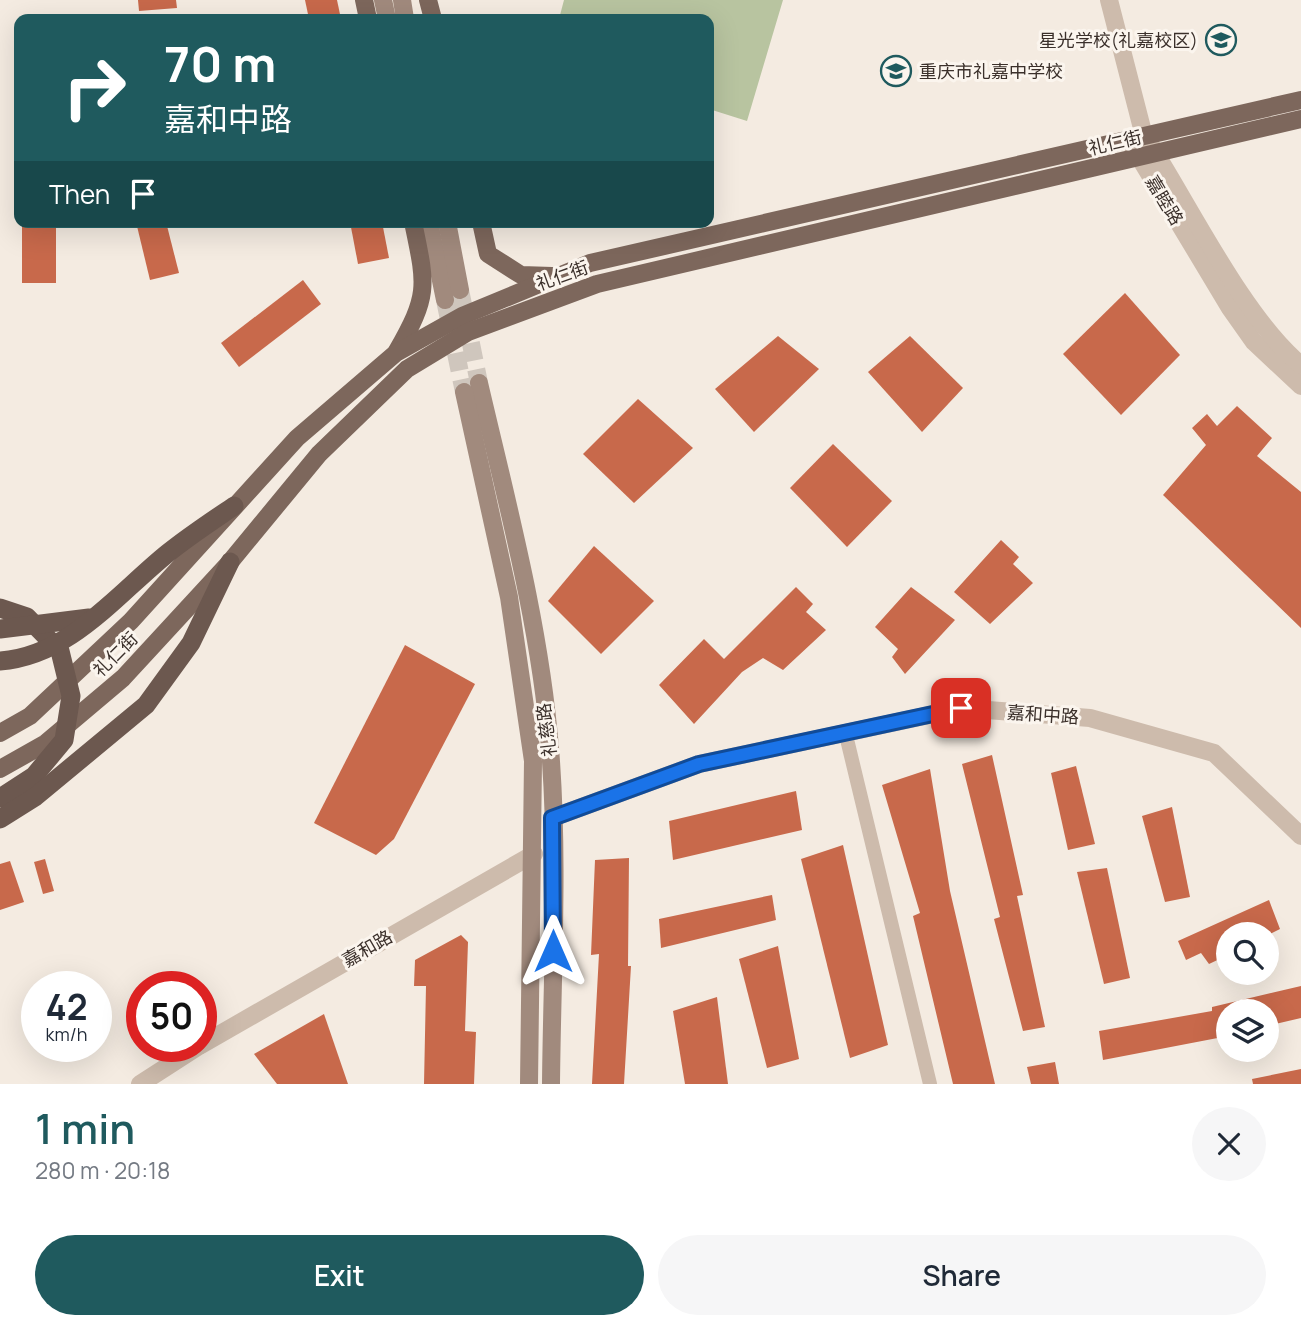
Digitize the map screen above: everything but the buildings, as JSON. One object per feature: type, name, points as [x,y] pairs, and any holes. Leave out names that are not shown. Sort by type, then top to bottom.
[{"type":"highway","points":[[0,661],[26,659],[100,616],[168,553],[234,506]]},
{"type":"highway","points":[[0,819],[35,797],[146,705],[191,643],[230,562]]},
{"type":"highway","points":[[0,608],[27,617],[60,651],[71,696],[64,740],[34,776],[0,798]]},
{"type":"highway","points":[[0,629],[100,616]]},
{"type":"main road","name":"礼仁街","points":[[0,733],[30,716],[131,621],[297,438],[396,353],[462,317],[590,263],[1301,100]]},
{"type":"main road","name":"礼仁街","points":[[0,769],[47,743],[123,678],[230,562],[319,454],[407,369],[468,332],[597,284],[1301,119]]},
{"type":"main road","points":[[396,353],[419,312],[424,275],[413,228]]},
{"type":"main road","points":[[430,228],[444,300]]},
{"type":"main road","points":[[448,228],[460,290]]},
{"type":"main road","points":[[482,228],[488,254],[521,275],[559,276]]},
{"type":"main road","name":"礼慈路","points":[[529,1084],[534,854],[533,761],[509,597],[472,388],[526,585],[550,747],[551,1084]]},
{"type":"street","points":[[1109,0],[1137,138],[1148,156]]},
{"type":"street","name":"嘉睦路","points":[[1148,156],[1245,299],[1270,333],[1301,365]]},
{"type":"street","name":"嘉睦路","points":[[1148,156],[1238,319],[1262,349],[1301,386]]},
{"type":"street","name":"嘉和中路","points":[[552,818],[699,764],[961,708],[1090,718],[1214,753],[1301,836]]},
{"type":"street","points":[[845,731],[930,1084]]},
{"type":"street","name":"嘉和路","points":[[217,1036],[534,854]]},
{"type":"street","name":"嘉和路","points":[[140,1084],[175,1062]]},
{"type":"green space","points":[[564,0],[783,0],[747,121],[714,111],[714,14],[560,14]]},
{"type":"tunnel","points":[[460,290],[479,383]]},
{"type":"tunnel","points":[[445,300],[464,392]]},
{"type":"place","name":"星光学校(礼嘉校区)","points":[[1221,40]]},
{"type":"place","name":"重庆市礼嘉中学校","points":[[896,71]]},
{"type":"route","points":[[553,951],[552,818],[699,764],[961,708]]}]
